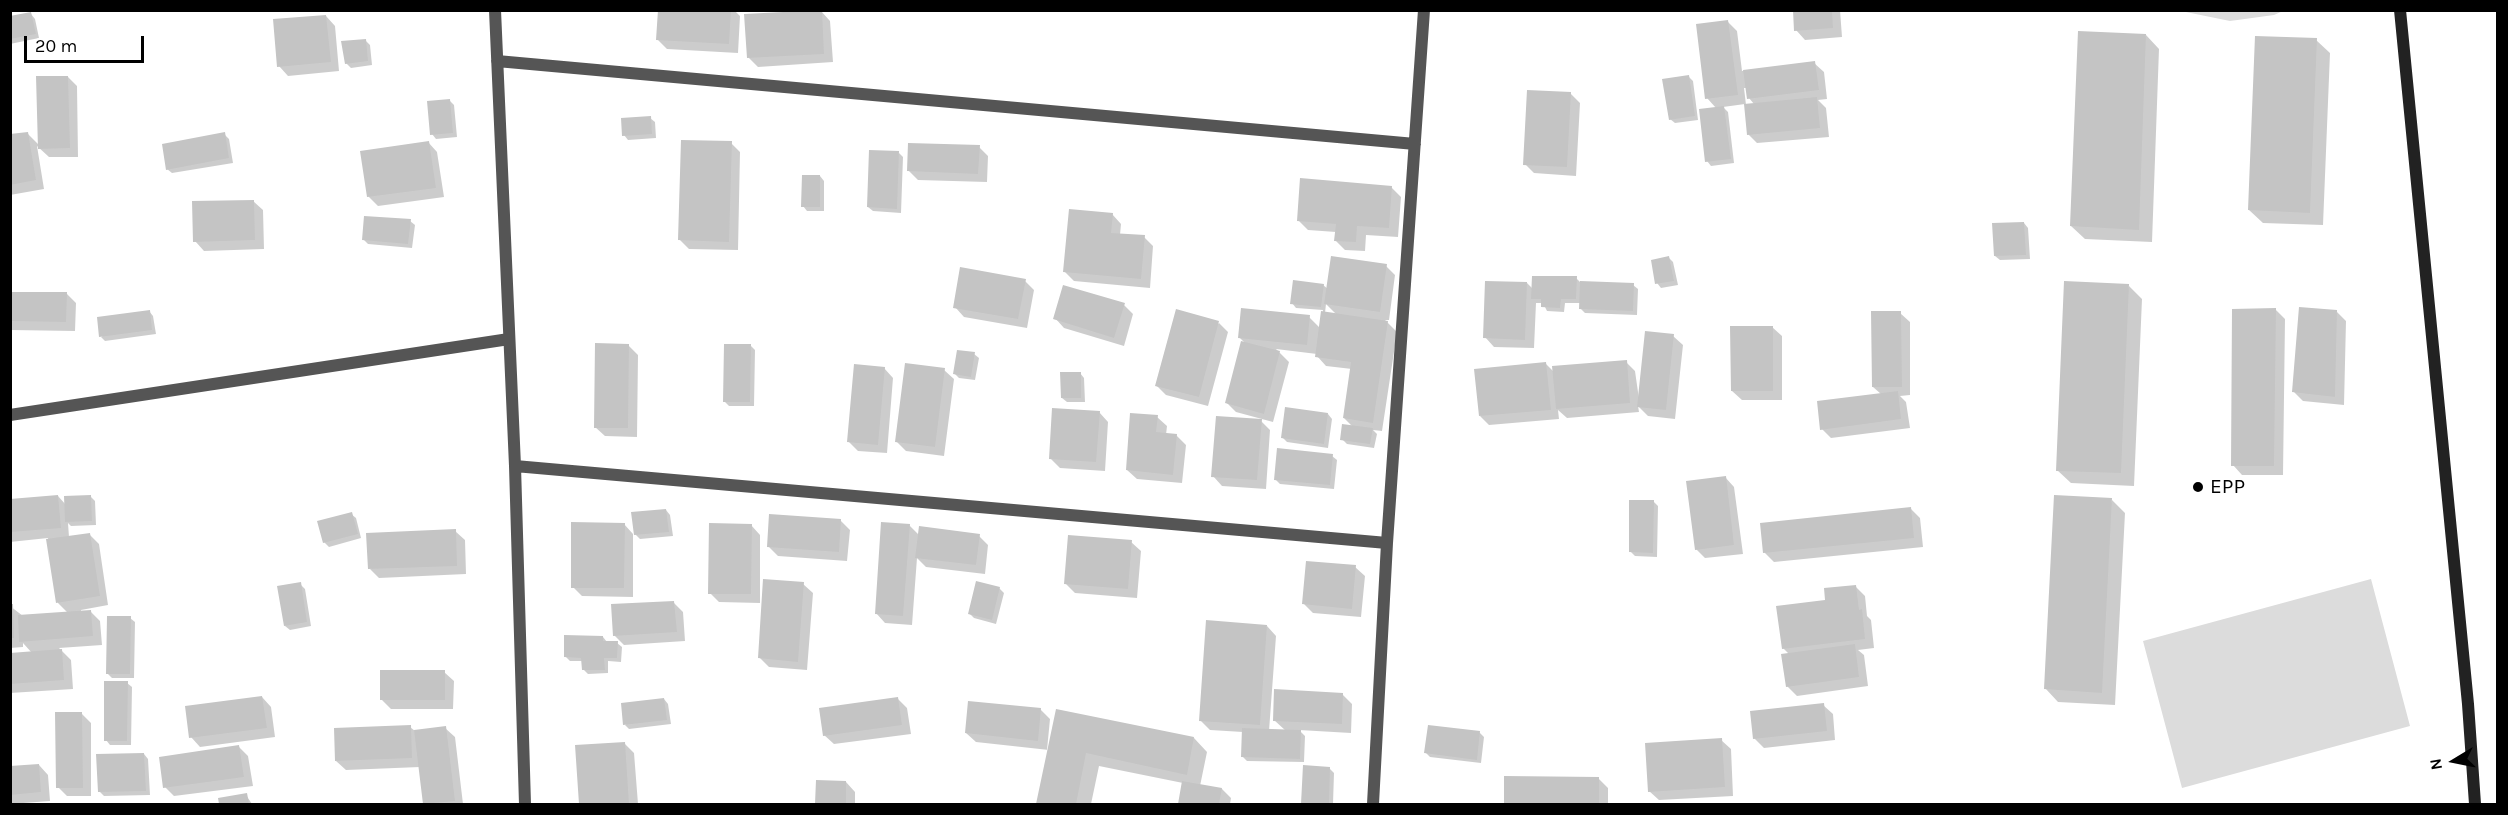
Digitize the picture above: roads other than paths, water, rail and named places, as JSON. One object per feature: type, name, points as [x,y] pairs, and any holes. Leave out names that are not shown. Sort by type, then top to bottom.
[{"type":"street","points":[[495,10],[515,466],[525,804]]},
{"type":"street","points":[[1373,804],[1387,543],[1424,10]]},
{"type":"street","points":[[2400,10],[2475,804]]},
{"type":"street","points":[[497,61],[1415,144]]},
{"type":"street","points":[[10,415],[509,339]]},
{"type":"street","points":[[515,466],[1387,543]]},
{"type":"place","name":"EPP","points":[[2198,487]]}]
